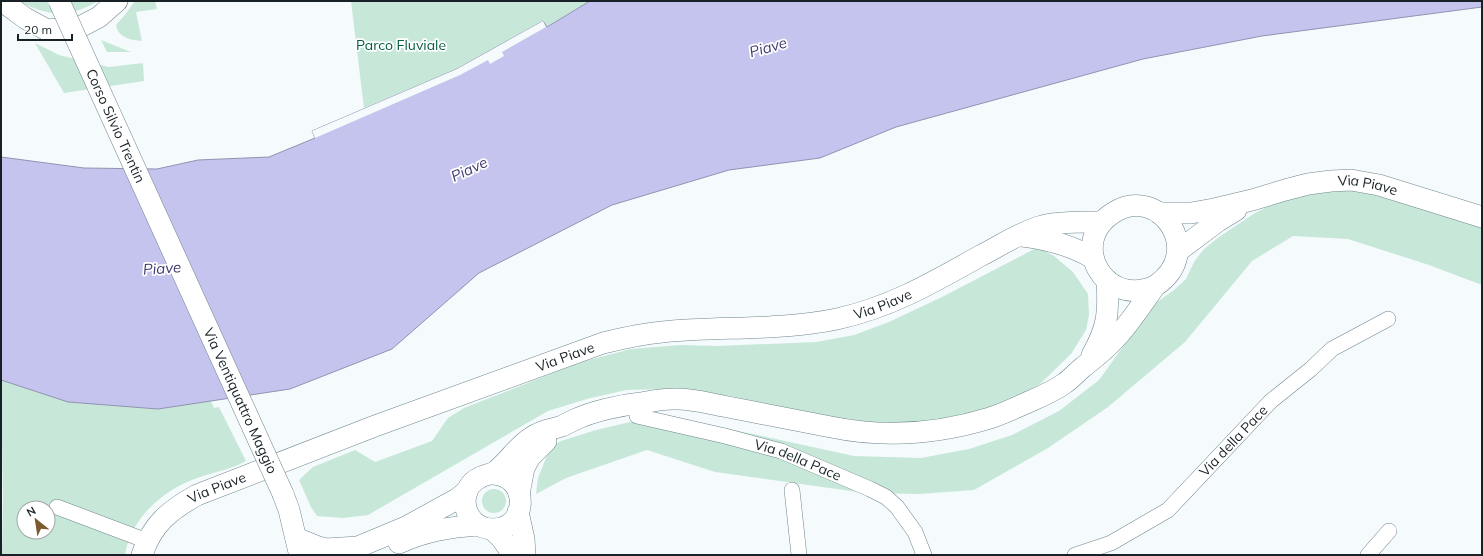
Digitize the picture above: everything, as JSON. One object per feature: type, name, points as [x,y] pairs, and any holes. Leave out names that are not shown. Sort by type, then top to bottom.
[{"type":"street","points":[[2,1],[25,18],[47,30],[80,27],[99,17],[117,1]]},
{"type":"street","name":"Corso Silvio Trentin","points":[[59,1],[172,250]]},
{"type":"street","name":"Via Piave","points":[[1159,213],[1191,213],[1252,200],[1308,184],[1351,180],[1379,184],[1482,217]]},
{"type":"street","name":"Via Piave","points":[[1178,251],[1218,221],[1252,200]]},
{"type":"street","points":[[1129,206],[1144,207],[1159,213],[1168,221],[1174,230],[1177,240],[1178,251],[1176,262],[1171,272],[1164,280],[1155,286],[1140,291],[1129,291],[1118,288],[1106,280],[1100,273],[1094,258],[1094,240],[1097,230],[1102,222],[1114,212],[1129,206]]},
{"type":"street","name":"Via Piave","points":[[144,548],[161,520],[179,505],[197,495],[375,426],[603,343],[634,336],[664,332],[765,328],[802,325],[836,319],[875,309],[911,294],[1020,236],[1043,226],[1079,222],[1102,222]]},
{"type":"street","points":[[1020,236],[1045,238],[1078,250],[1094,258]]},
{"type":"street","name":"Via Ventiquattro Maggio","points":[[172,250],[284,494],[298,547]]},
{"type":"street","points":[[1087,364],[1099,342],[1106,323],[1109,303],[1106,280]]},
{"type":"street","points":[[376,555],[403,541],[442,528],[485,527],[498,529],[508,525],[516,517],[524,468],[530,456],[561,427],[576,419],[618,407],[674,399],[762,413],[835,428],[878,433],[910,433],[948,429],[992,418],[1031,401],[1065,383],[1114,340],[1155,286]]},
{"type":"street","name":"Via della Pace","points":[[1075,555],[1111,543],[1168,510],[1271,401],[1311,369],[1332,349],[1388,319]]},
{"type":"street","name":"Via della Pace","points":[[637,416],[726,436],[781,451],[870,489],[886,497],[897,507],[915,532],[924,555]]},
{"type":"street","points":[[493,474],[504,465],[530,438],[545,429],[561,427]]},
{"type":"street","points":[[513,555],[502,539],[471,519],[466,511],[465,500],[467,492],[476,479],[484,475],[498,474],[508,478],[515,485],[519,503],[525,555]]},
{"type":"street","points":[[792,490],[799,555]]},
{"type":"street","points":[[298,547],[358,547],[406,527],[467,492]]},
{"type":"street","points":[[57,507],[144,548]]},
{"type":"street","points":[[1368,555],[1389,531]]},
{"type":"green space","points":[[20,1],[98,1],[81,9],[62,14],[40,10]]},
{"type":"green space","points":[[135,1],[155,1],[157,9],[136,12],[142,41],[129,39],[122,36],[116,25]]},
{"type":"green space","name":"Parco Fluviale","points":[[351,1],[590,1],[546,27],[542,21],[457,69],[364,108]]},
{"type":"green space","points":[[101,40],[131,52],[107,52]]},
{"type":"green space","points":[[35,43],[59,55],[109,67],[143,63],[144,81],[64,93]]},
{"type":"green space","points":[[1351,189],[1482,226],[1482,285],[1429,265],[1348,239],[1293,236],[1252,261],[1185,342],[1108,407],[1048,448],[974,490],[919,494],[865,493],[715,472],[647,450],[566,478],[536,494],[538,478],[550,448],[561,441],[596,430],[630,422],[662,421],[725,428],[854,456],[921,458],[969,449],[1012,435],[1059,411],[1099,380],[1153,305],[1174,290],[1186,279],[1194,262],[1203,250],[1219,237],[1255,213],[1284,198],[1314,192]]},
{"type":"green space","points":[[1038,247],[1054,256],[1073,272],[1088,294],[1089,315],[1086,330],[1071,354],[1040,384],[1000,405],[962,417],[918,425],[856,424],[731,396],[664,389],[626,390],[587,399],[548,411],[368,515],[343,518],[317,516],[311,507],[299,480],[313,467],[355,450],[375,462],[432,441],[448,418],[464,408],[581,362],[631,349],[681,345],[718,346],[816,342],[854,335],[889,322],[944,296]]},
{"type":"green space","points":[[1,375],[207,393],[214,408],[219,407],[246,461],[187,482],[162,497],[151,506],[134,528],[128,541],[125,555],[2,555],[3,500]]},
{"type":"green space","points":[[494,489],[503,492],[506,501],[503,510],[494,513],[485,510],[482,501],[485,492]]},
{"type":"water","name":"Piave","points":[[590,1],[1482,1],[1482,7],[1262,36],[1143,59],[896,127],[820,158],[729,170],[612,205],[479,273],[392,349],[290,389],[158,409],[68,402],[1,380],[1,157],[84,168],[157,169],[198,160],[269,157],[315,138],[312,131],[457,69],[543,21],[547,27]]},
{"type":"pier","points":[[543,21],[546,27],[502,52],[504,56],[490,64],[488,60],[460,75],[315,138],[312,131],[457,69]]}]
